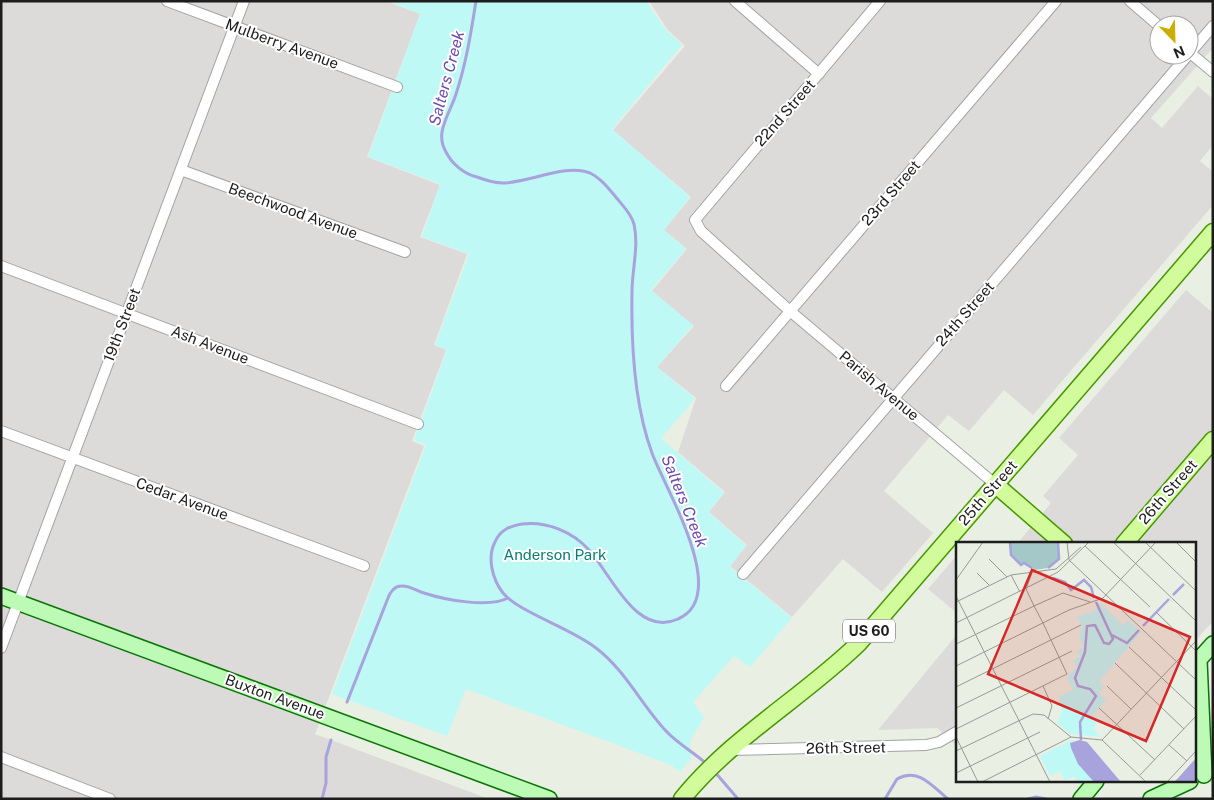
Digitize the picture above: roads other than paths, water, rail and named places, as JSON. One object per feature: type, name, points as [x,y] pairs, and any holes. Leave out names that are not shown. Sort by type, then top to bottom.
[{"type":"main road","name":"25th Street","points":[[682,799],[727,753],[836,665],[858,644],[1213,232]]},
{"type":"main road","name":"26th Street","points":[[1126,542],[1213,440]]},
{"type":"main road","name":"Parish Avenue","points":[[996,485],[1062,542]]},
{"type":"street","name":"Mulberry Avenue","points":[[167,1],[397,87]]},
{"type":"street","name":"19th Street","points":[[1,648],[244,1]]},
{"type":"street","points":[[735,1],[819,74]]},
{"type":"street","name":"22nd Street","points":[[697,226],[695,220],[698,215],[880,1]]},
{"type":"street","name":"23rd Street","points":[[726,386],[1056,1]]},
{"type":"street","points":[[1130,1],[1149,17]]},
{"type":"street","name":"24th Street","points":[[1199,42],[1213,26]]},
{"type":"street","points":[[1199,61],[1213,72]]},
{"type":"street","name":"24th Street","points":[[743,574],[1179,65]]},
{"type":"street","name":"Beechwood Avenue","points":[[181,170],[405,252]]},
{"type":"street","name":"Parish Avenue","points":[[697,226],[790,310],[996,485]]},
{"type":"street","name":"Ash Avenue","points":[[1,266],[418,424]]},
{"type":"street","name":"Cedar Avenue","points":[[1,431],[364,566]]},
{"type":"street","name":"Buxton Avenue","points":[[1,596],[549,799]]},
{"type":"street","points":[[1201,777],[1196,661],[1213,644]]},
{"type":"street","name":"26th Street","points":[[727,753],[926,745],[939,742],[956,732]]},
{"type":"street","points":[[1,757],[110,799]]},
{"type":"street","points":[[1081,799],[1095,782]]},
{"type":"street","points":[[1151,799],[1190,782]]},
{"type":"waterway","name":"Salters Creek","points":[[476,1],[463,71],[443,127],[442,143],[452,161],[459,168],[472,176],[487,180],[503,183],[513,182],[570,170],[590,173],[604,183],[631,216],[636,241],[632,283],[632,332],[637,394],[652,453],[690,540],[697,565],[698,588],[693,607],[678,619],[663,622],[649,620],[626,601],[583,544],[559,529],[541,524],[513,526],[500,534],[491,554],[494,575],[503,593],[511,600],[596,648],[616,666],[666,731],[708,765]]},
{"type":"waterway","points":[[347,702],[389,596],[395,588],[407,586],[433,596],[467,602],[490,602],[508,598]]},
{"type":"waterway","points":[[322,799],[326,783],[326,757],[331,740]]},
{"type":"waterway","name":"Salters Creek","points":[[714,771],[738,799]]},
{"type":"waterway","name":"Salters Creek","points":[[885,799],[897,779],[912,775],[924,780],[948,799]]},
{"type":"waterway","name":"Salters Creek","points":[[1028,799],[1036,797],[1046,799]]},
{"type":"park label","name":"Anderson Park","points":[[555,555]]}]
